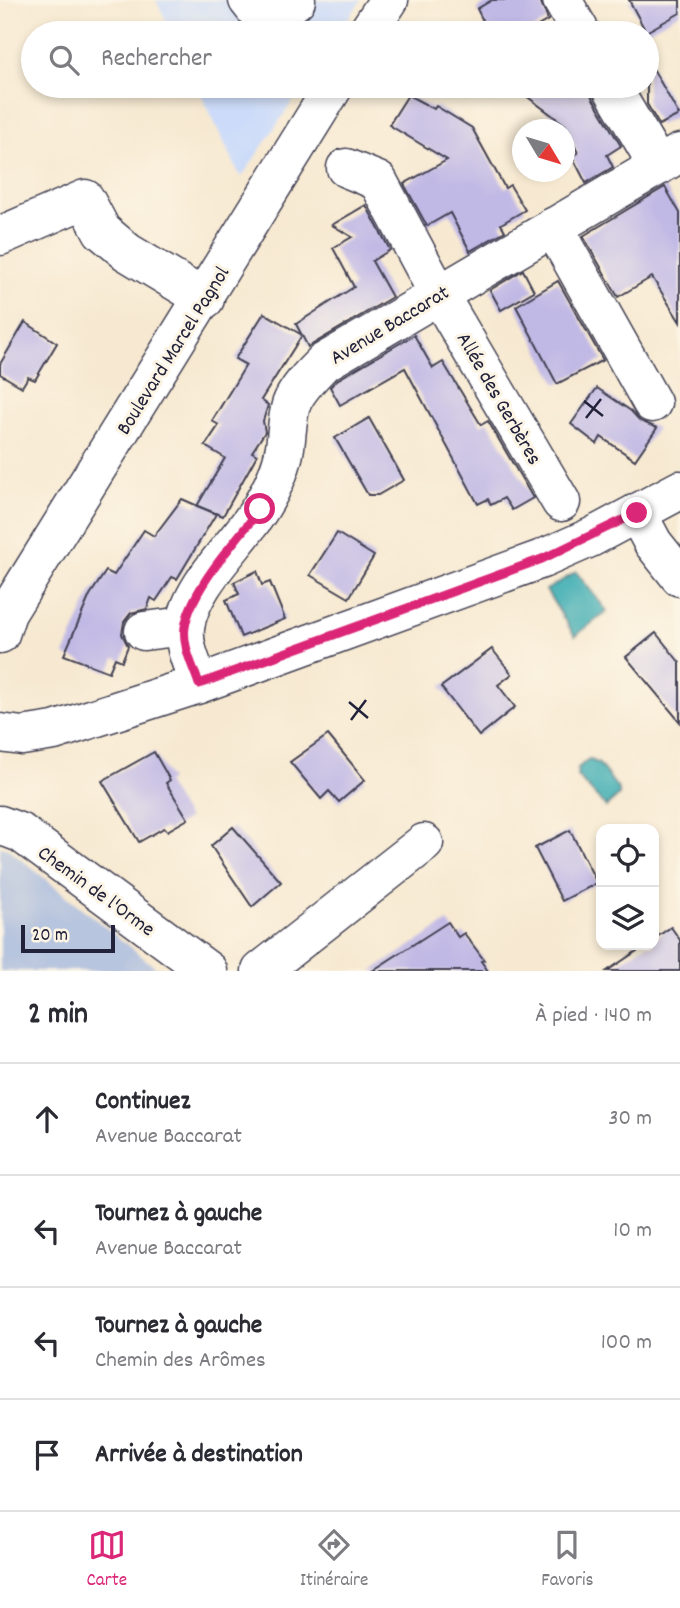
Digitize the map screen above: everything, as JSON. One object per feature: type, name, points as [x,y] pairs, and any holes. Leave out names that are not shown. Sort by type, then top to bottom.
[{"type":"street","points":[[263,19],[296,0]]},
{"type":"street","points":[[375,21],[389,0]]},
{"type":"street","points":[[562,0],[574,21]]},
{"type":"street","name":"Boulevard Marcel Pagnol","points":[[2,622],[205,299],[324,98]]},
{"type":"street","points":[[620,98],[669,160]]},
{"type":"street","name":"Avenue Baccarat","points":[[185,626],[196,600],[215,568],[260,509],[274,483],[285,451],[291,404],[311,374],[323,363],[669,160]]},
{"type":"street","name":"Allée des Gerbères","points":[[346,168],[378,181],[439,295],[561,502]]},
{"type":"street","points":[[0,236],[85,199],[102,231],[127,252],[205,299]]},
{"type":"street","points":[[554,228],[652,403]]},
{"type":"street","points":[[0,733],[22,736],[54,732],[199,684],[542,559],[680,490]]},
{"type":"street","points":[[637,513],[653,543],[680,577]]},
{"type":"street","points":[[145,631],[185,626],[186,646],[199,684]]},
{"type":"street","name":"Chemin de l'Orme","points":[[0,799],[10,829],[208,971]]},
{"type":"street","points":[[261,971],[424,843]]},
{"type":"shaded area","points":[[156,0],[361,0],[347,21],[166,21]]},
{"type":"shaded area","points":[[203,98],[295,98],[241,178]]},
{"type":"shaded area","points":[[0,847],[8,849],[160,971],[0,971]]},
{"type":"water","points":[[576,572],[607,611],[575,636],[546,590]]},
{"type":"water","points":[[589,759],[599,764],[619,790],[619,795],[606,807],[577,776],[578,768]]},
{"type":"building","points":[[492,0],[540,0],[548,20],[483,21],[477,9]]},
{"type":"building","points":[[629,0],[680,0],[680,13],[659,25],[659,21],[640,21]]},
{"type":"building","points":[[659,79],[679,115],[659,125],[647,104],[647,98],[659,98]]},
{"type":"building","points":[[406,98],[414,98],[434,109],[436,106],[472,128],[505,188],[510,185],[525,210],[501,224],[505,231],[470,251],[450,213],[427,226],[404,184],[447,160],[389,125]]},
{"type":"building","points":[[529,98],[593,98],[621,146],[607,155],[613,167],[586,183],[575,162],[575,154],[578,153],[575,147],[575,119],[557,119]]},
{"type":"building","points":[[665,187],[680,213],[680,322],[652,277],[618,297],[583,236]]},
{"type":"building","points":[[366,205],[390,250],[372,261],[392,297],[308,347],[296,324],[354,287],[333,248],[352,237],[332,225]]},
{"type":"building","points":[[523,270],[534,291],[501,310],[490,290]]},
{"type":"building","points":[[558,281],[603,360],[557,384],[516,306]]},
{"type":"building","points":[[264,313],[302,335],[261,400],[268,405],[263,421],[265,432],[252,452],[257,455],[223,516],[197,506],[225,458],[205,446],[219,425],[212,421],[246,365],[235,359]]},
{"type":"building","points":[[25,322],[57,343],[35,380],[28,377],[22,387],[0,374],[0,364]]},
{"type":"building","points":[[414,335],[433,368],[443,362],[481,425],[488,421],[533,498],[512,510],[504,498],[491,505],[488,499],[478,504],[405,368],[340,405],[330,387],[337,380]]},
{"type":"building","points":[[597,388],[631,411],[640,421],[657,428],[635,460],[601,437],[597,444],[571,424]]},
{"type":"building","points":[[369,418],[404,480],[378,495],[368,495],[335,438]]},
{"type":"building","points":[[182,499],[216,514],[177,579],[172,577],[156,601],[151,598],[147,609],[131,613],[124,622],[122,634],[128,646],[122,661],[115,658],[109,672],[64,655],[90,595],[106,571],[114,575],[144,530],[154,536]]},
{"type":"building","points":[[337,533],[374,556],[349,598],[310,575]]},
{"type":"building","points":[[257,571],[262,585],[270,582],[285,619],[241,637],[226,600],[239,594],[234,582]]},
{"type":"building","points":[[656,633],[680,663],[680,722],[626,657]]},
{"type":"building","points":[[492,649],[512,674],[498,685],[515,707],[479,736],[441,687]]},
{"type":"building","points":[[328,735],[365,780],[339,802],[329,791],[321,799],[290,762]]},
{"type":"building","points":[[154,752],[170,780],[166,783],[188,819],[139,842],[102,781]]},
{"type":"building","points":[[233,827],[281,882],[252,907],[211,846]]},
{"type":"building","points":[[570,830],[596,884],[562,901],[535,848]]},
{"type":"building","points":[[448,922],[458,937],[464,933],[484,960],[481,961],[488,971],[372,971]]},
{"type":"building","points":[[671,927],[680,940],[680,971],[607,971],[638,950],[659,950],[659,935]]},
{"type":"route","points":[[260,509],[215,568],[196,600],[185,626],[186,646],[199,684],[542,559],[637,513]]}]
